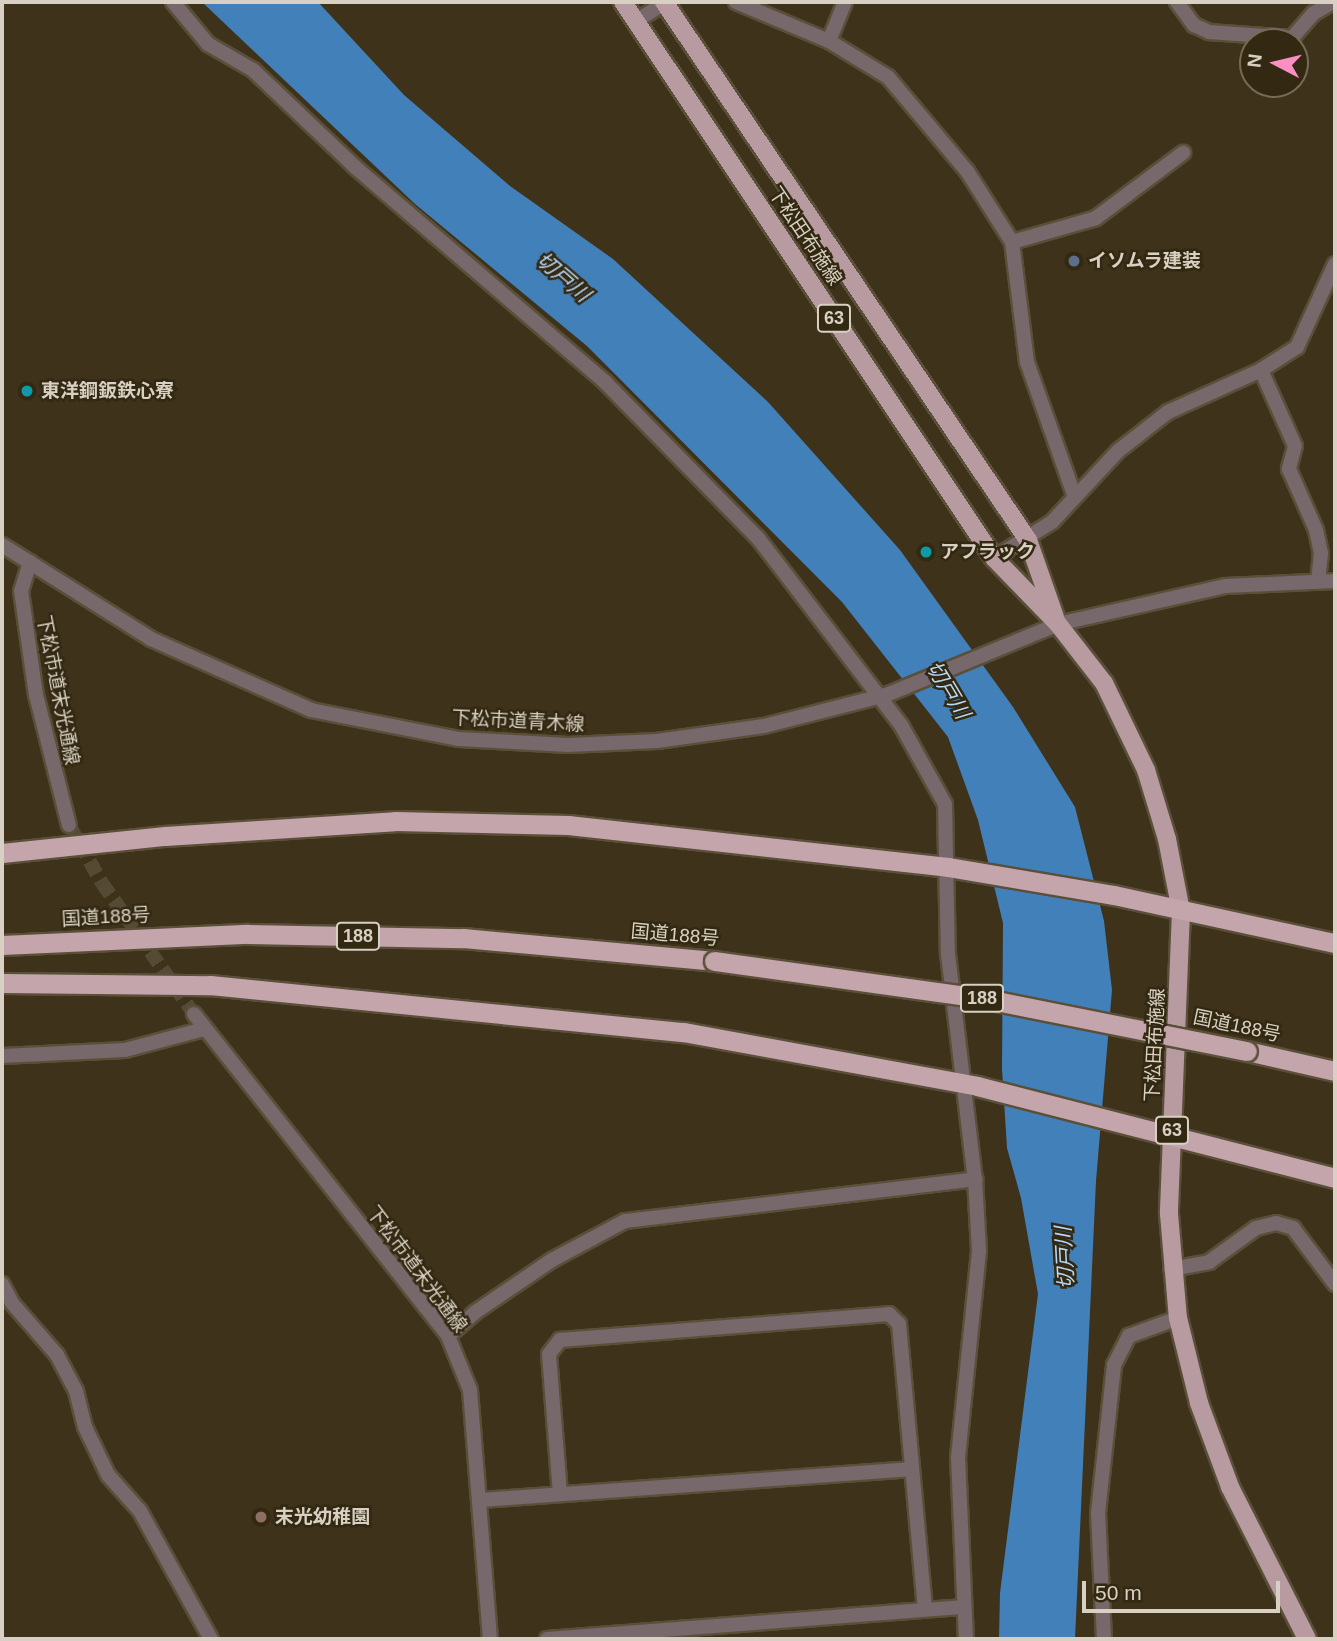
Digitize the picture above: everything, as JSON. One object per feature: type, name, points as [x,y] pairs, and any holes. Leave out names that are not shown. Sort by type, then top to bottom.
[{"type":"highway","points":[[2,853],[165,836],[395,821],[568,825],[955,868],[1114,895],[1335,943]]},
{"type":"highway","name":"国道188号","points":[[2,944],[248,934],[450,938],[714,961],[981,998],[1335,1071]]},
{"type":"highway","points":[[2,984],[210,985],[684,1032],[969,1084],[1335,1178]]},
{"type":"main road","name":"下松田布施線","points":[[622,2],[994,558],[1058,624],[1104,683],[1146,770],[1167,839],[1181,911],[1171,1136],[1171,1269],[1178,1318],[1199,1404],[1230,1487],[1307,1639]]},
{"type":"main road","name":"下松田布施線","points":[[665,2],[1028,540],[1058,624]]},
{"type":"street","points":[[173,2],[208,44],[253,70],[354,166],[605,382],[758,538],[881,696],[901,725],[945,804],[955,868],[948,954],[969,1084],[979,1251],[958,1457],[966,1639]]},
{"type":"street","points":[[636,21],[665,2]]},
{"type":"street","points":[[736,2],[829,41],[888,78],[932,125],[1012,242],[1027,362],[1074,495]]},
{"type":"street","points":[[829,41],[845,2]]},
{"type":"street","points":[[1177,2],[1194,25],[1209,32],[1292,38],[1314,13],[1333,2]]},
{"type":"street","points":[[1012,242],[1096,218],[1183,153]]},
{"type":"street","points":[[994,558],[1028,540],[1052,522],[1074,495],[1118,451],[1168,412],[1261,370],[1297,347],[1335,264]]},
{"type":"street","points":[[1261,370],[1295,446],[1289,469],[1315,530],[1321,553],[1318,580]]},
{"type":"street","name":"下松市道青木線","points":[[2,545],[151,639],[235,679],[311,710],[459,739],[568,746],[657,741],[764,726],[881,696],[1058,624],[1225,586],[1335,581]]},
{"type":"street","name":"下松市道末光通線","points":[[30,562],[21,591],[36,695],[69,825]]},
{"type":"street","name":"下松市道末光通線","points":[[194,1014],[448,1336],[470,1390],[481,1500],[490,1639]]},
{"type":"street","points":[[2,1056],[125,1050],[204,1029]]},
{"type":"street","points":[[448,1336],[474,1313],[552,1260],[625,1222],[975,1179]]},
{"type":"street","points":[[1171,1269],[1209,1262],[1256,1228],[1276,1223],[1293,1228],[1335,1284]]},
{"type":"street","points":[[2,1284],[7,1307],[57,1355],[76,1391],[85,1427],[108,1475],[139,1511],[211,1639]]},
{"type":"street","points":[[560,1494],[549,1354],[560,1340],[889,1314],[900,1324],[910,1469],[925,1609]]},
{"type":"street","points":[[1104,1639],[1098,1513],[1114,1365],[1129,1336],[1178,1318]]},
{"type":"street","points":[[481,1500],[910,1469]]},
{"type":"street","points":[[547,1639],[964,1607]]},
{"type":"water","name":"切戸川","points":[[202,2],[318,2],[404,95],[510,186],[613,259],[768,402],[900,550],[1013,707],[1075,807],[1104,921],[1112,990],[1096,1181],[1075,1639],[999,1639],[1000,1593],[1038,1294],[1021,1198],[1007,1148],[1002,1069],[1003,923],[978,820],[948,737],[842,602],[587,346],[415,204]]},
{"type":"tunnel","points":[[69,825],[102,883],[194,1014]]},
{"type":"place","name":"イソムラ建装","points":[[1074,261]]},
{"type":"place","name":"東洋鋼鈑鉄心寮","points":[[27,391]]},
{"type":"place","name":"アフラック","points":[[926,552]]},
{"type":"place","name":"末光幼稚園","points":[[261,1517]]}]
